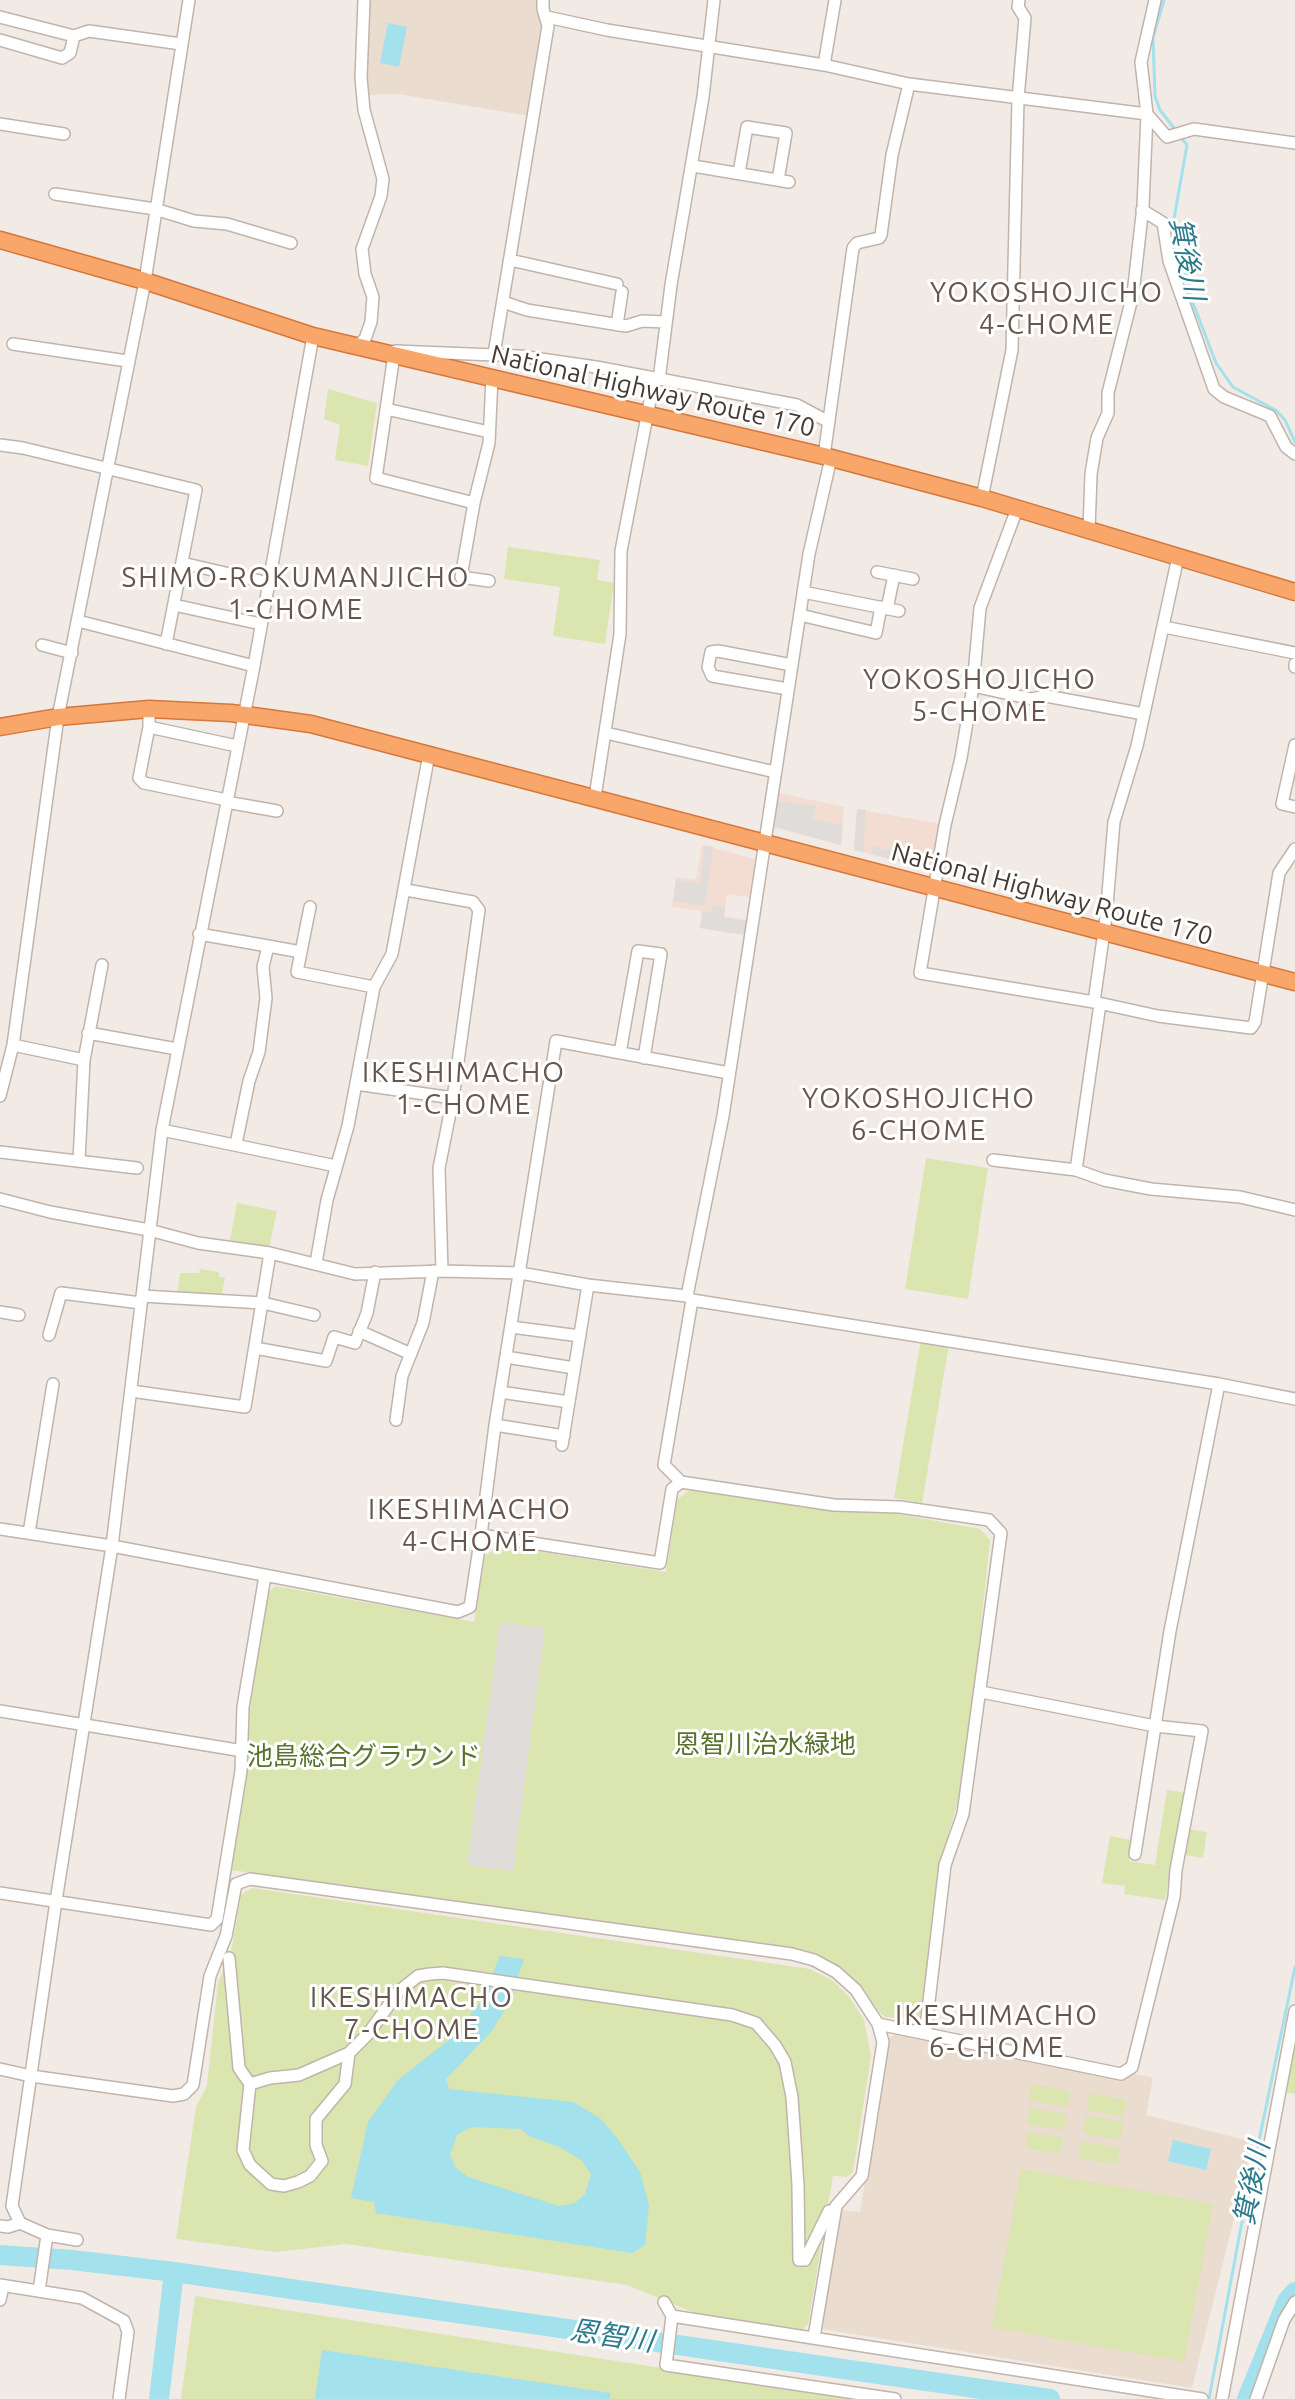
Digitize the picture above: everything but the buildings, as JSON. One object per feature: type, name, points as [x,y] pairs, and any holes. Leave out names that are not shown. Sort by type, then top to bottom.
[{"type":"highway","name":"National Highway Route 170","points":[[0,240],[145,281],[313,336],[827,457],[982,498],[1295,592]]},
{"type":"highway","name":"National Highway Route 170","points":[[0,727],[58,717],[149,709],[244,714],[311,724],[1295,982]]},
{"type":"street","points":[[0,1096],[13,1045],[58,717],[145,281],[189,0]]},
{"type":"street","points":[[357,346],[365,339],[371,322],[373,297],[365,274],[362,249],[381,196],[383,179],[364,110],[364,0]]},
{"type":"street","points":[[494,354],[547,17],[543,0]]},
{"type":"street","points":[[595,797],[620,634],[621,551],[647,415],[657,380],[693,166],[714,0]]},
{"type":"street","points":[[824,65],[835,0]]},
{"type":"street","points":[[982,498],[1012,350],[1018,99],[1025,18],[1018,7],[1019,0]]},
{"type":"street","points":[[1089,530],[1091,474],[1097,438],[1108,413],[1108,393],[1133,294],[1142,210],[1147,114],[1141,62],[1155,0]]},
{"type":"street","points":[[0,17],[74,36],[89,31],[181,44]]},
{"type":"street","points":[[547,17],[824,65],[909,84],[1147,114],[1167,137],[1194,129],[1295,143]]},
{"type":"street","points":[[0,40],[62,58],[70,53],[74,36]]},
{"type":"street","points":[[909,84],[892,155],[881,235],[857,243],[853,248],[823,486],[803,592],[723,1116],[689,1298],[664,1465],[681,1482],[834,1505],[900,1507],[989,1520],[1001,1533],[963,1814],[945,1865],[926,2027],[914,2031]]},
{"type":"street","points":[[0,124],[64,134]]},
{"type":"street","points":[[693,166],[783,181],[786,133],[747,127],[739,173]]},
{"type":"street","points":[[55,194],[155,209],[194,221],[227,224],[291,243]]},
{"type":"street","points":[[1142,210],[1163,223],[1169,261],[1214,389],[1224,397],[1270,416],[1286,447],[1295,454]]},
{"type":"street","points":[[510,260],[620,288],[617,325]]},
{"type":"street","points":[[503,302],[527,310],[617,325],[626,326],[642,321],[666,322]]},
{"type":"street","points":[[77,2240],[47,2235],[20,2223],[12,2206],[112,1546],[162,1130],[254,666],[313,336]]},
{"type":"street","points":[[13,344],[127,361]]},
{"type":"street","points":[[474,503],[376,478],[386,409],[386,353],[415,350],[494,354],[596,367],[797,405],[829,422]]},
{"type":"street","points":[[489,581],[461,577],[474,503],[489,443],[492,377]]},
{"type":"street","points":[[386,409],[489,432]]},
{"type":"street","points":[[0,445],[196,490],[166,644]]},
{"type":"street","points":[[1017,509],[980,608],[973,686],[920,973],[1158,1016],[1251,1028],[1255,1022],[1279,873],[1295,849]]},
{"type":"street","points":[[1076,1170],[1105,933],[1114,822],[1137,746],[1178,557]]},
{"type":"street","points":[[182,563],[269,583]]},
{"type":"street","points":[[877,572],[913,579]]},
{"type":"street","points":[[800,615],[876,633],[889,609],[894,575]]},
{"type":"street","points":[[803,592],[889,609]]},
{"type":"street","points":[[174,605],[261,624]]},
{"type":"street","points":[[78,621],[254,666]]},
{"type":"street","points":[[1164,627],[1295,653]]},
{"type":"street","points":[[42,645],[72,653]]},
{"type":"street","points":[[788,689],[712,676],[708,667],[711,652],[718,651],[792,665]]},
{"type":"street","points":[[973,686],[1032,699],[1046,696],[1144,714]]},
{"type":"street","points":[[149,709],[149,727],[139,778],[144,783],[277,811]]},
{"type":"street","points":[[149,727],[237,746]]},
{"type":"street","points":[[606,733],[775,772]]},
{"type":"street","points":[[1295,745],[1282,804],[1295,807]]},
{"type":"street","points":[[316,1263],[336,1166],[348,1126],[374,987],[392,954],[429,754]]},
{"type":"street","points":[[396,1420],[402,1376],[425,1317],[437,1271],[439,1168],[453,1098],[479,910],[473,902],[406,890]]},
{"type":"street","points":[[310,907],[297,972],[374,987]]},
{"type":"street","points":[[199,934],[301,952]]},
{"type":"street","points":[[236,1144],[249,1081],[259,1052],[266,998],[263,967],[268,946]]},
{"type":"street","points":[[620,1053],[638,951],[661,954],[644,1058]]},
{"type":"street","points":[[79,1161],[84,1060],[102,965]]},
{"type":"street","points":[[88,1033],[177,1049]]},
{"type":"street","points":[[0,1529],[112,1546],[458,1612],[470,1607],[500,1392],[556,1041],[729,1073]]},
{"type":"street","points":[[13,1045],[84,1060]]},
{"type":"street","points":[[356,1084],[453,1098]]},
{"type":"street","points":[[162,1130],[336,1166]]},
{"type":"street","points":[[0,1152],[137,1168]]},
{"type":"street","points":[[993,1160],[1076,1170],[1104,1180],[1151,1189],[1240,1197],[1295,1210]]},
{"type":"street","points":[[0,1199],[198,1243],[270,1253],[355,1274],[437,1271],[520,1273],[1219,1384],[1295,1399]]},
{"type":"street","points":[[131,1391],[245,1407],[270,1253]]},
{"type":"street","points":[[255,1348],[326,1361],[334,1337],[355,1343],[370,1300],[375,1272]]},
{"type":"street","points":[[495,1425],[563,1440],[588,1285]]},
{"type":"street","points":[[49,1335],[61,1293],[142,1300],[263,1303],[314,1315]]},
{"type":"street","points":[[0,1312],[19,1315]]},
{"type":"street","points":[[511,1327],[580,1336]]},
{"type":"street","points":[[359,1331],[411,1354]]},
{"type":"street","points":[[506,1357],[574,1368]]},
{"type":"street","points":[[29,1533],[53,1384]]},
{"type":"street","points":[[1135,1854],[1170,1631],[1219,1384]]},
{"type":"street","points":[[500,1392],[569,1402]]},
{"type":"street","points":[[481,1535],[660,1563],[672,1489],[681,1482]]},
{"type":"street","points":[[0,1893],[211,1925],[217,1919],[243,1751],[243,1707],[265,1576]]},
{"type":"street","points":[[878,2024],[1121,2074],[1132,2067],[1174,1897],[1176,1870],[1202,1731],[1155,1726],[981,1692]]},
{"type":"street","points":[[0,1711],[243,1751]]},
{"type":"street","points":[[224,1871],[236,1884]]},
{"type":"street","points":[[236,1884],[260,1879],[792,1954],[814,1960],[836,1972],[856,1990],[878,2024],[883,2042],[862,2176],[836,2206],[814,2337]]},
{"type":"street","points":[[0,2069],[173,2096],[184,2094],[193,2085],[210,1976],[226,1936],[236,1884]]},
{"type":"street","points":[[229,1958],[239,2068],[250,2084],[243,2150],[250,2165],[271,2184],[284,2186],[298,2182],[310,2176],[322,2161],[316,2145],[316,2119],[345,2084],[349,2053]]},
{"type":"street","points":[[250,2084],[299,2075],[349,2053],[368,2034],[398,1992],[418,1976],[430,1974],[443,1973],[732,2015],[756,2023],[785,2062],[792,2097],[799,2260],[805,2260],[829,2211]]},
{"type":"street","points":[[1222,2399],[1295,2011]]},
{"type":"street","points":[[0,2226],[20,2223]]},
{"type":"street","points":[[39,2291],[47,2235]]},
{"type":"street","points":[[0,2300],[2,2285],[82,2298],[124,2321],[128,2332],[119,2399]]},
{"type":"street","points":[[664,2302],[671,2322],[666,2365],[895,2399]]},
{"type":"street","points":[[1256,2399],[1284,2320],[1295,2302]]},
{"type":"street","points":[[671,2322],[814,2337],[1202,2399]]},
{"type":"shaded area","points":[[370,0],[540,0],[544,28],[530,116],[398,94],[366,95]]},
{"type":"shaded area","points":[[776,792],[844,807],[841,845],[771,826]]},
{"type":"shaded area","points":[[775,801],[816,806],[813,819],[843,826],[841,845],[771,826]]},
{"type":"shaded area","points":[[857,809],[941,824],[935,871],[854,850]]},
{"type":"shaded area","points":[[857,809],[866,810],[863,852],[854,850]]},
{"type":"shaded area","points":[[702,845],[755,859],[749,897],[727,894],[724,916],[747,920],[745,935],[700,928],[702,911],[672,907],[676,877],[696,880]]},
{"type":"shaded area","points":[[705,845],[713,847],[705,906],[673,901],[676,880],[700,883]]},
{"type":"shaded area","points":[[873,846],[923,860],[920,867],[871,854]]},
{"type":"shaded area","points":[[713,906],[725,908],[724,918],[747,921],[745,935],[700,928],[703,911],[711,913]]},
{"type":"shaded area","points":[[500,1622],[545,1628],[513,1871],[467,1865]]},
{"type":"shaded area","points":[[895,2034],[1122,2078],[1130,2073],[1153,2078],[1146,2115],[1253,2142],[1192,2388],[821,2329],[842,2210],[860,2212],[888,2039]]},
{"type":"green space","points":[[328,389],[377,403],[368,466],[335,460],[340,425],[324,419]]},
{"type":"green space","points":[[508,547],[600,560],[597,580],[614,583],[605,644],[553,636],[560,587],[504,579]]},
{"type":"green space","points":[[926,1158],[988,1168],[968,1299],[905,1289]]},
{"type":"green space","points":[[237,1203],[277,1211],[269,1248],[230,1240]]},
{"type":"green space","points":[[200,1269],[219,1272],[219,1277],[225,1277],[221,1299],[177,1296],[180,1273],[199,1273]]},
{"type":"green space","points":[[921,1339],[949,1344],[922,1503],[894,1498]]},
{"type":"green space","name":"恩智川治水緑地","points":[[692,1488],[832,1511],[897,1514],[980,1529],[990,1540],[969,1739],[957,1805],[942,1855],[922,2021],[915,2024],[905,2018],[885,2017],[863,1988],[838,1967],[818,1956],[795,1949],[231,1870],[267,1594],[275,1586],[474,1622],[485,1556],[499,1545],[666,1572],[677,1500]]},
{"type":"green space","points":[[1167,1790],[1187,1793],[1181,1828],[1207,1832],[1203,1858],[1173,1853],[1165,1900],[1124,1894],[1125,1886],[1102,1883],[1110,1836],[1132,1840],[1129,1861],[1155,1865]]},
{"type":"green space","points":[[252,1888],[810,1969],[833,1981],[850,1998],[864,2020],[871,2056],[853,2172],[847,2177],[833,2176],[808,2324],[802,2331],[707,2318],[627,2285],[346,2244],[276,2252],[176,2239],[196,2107],[207,2086],[218,1983],[232,1947],[241,1895]]},
{"type":"green space","points":[[1295,2040],[1295,2094],[1285,2092]]},
{"type":"green space","points":[[1032,2084],[1070,2091],[1068,2107],[1029,2100]]},
{"type":"green space","points":[[1090,2093],[1126,2100],[1123,2117],[1087,2110]]},
{"type":"green space","points":[[1029,2108],[1066,2114],[1064,2130],[1027,2124]]},
{"type":"green space","points":[[1086,2115],[1123,2122],[1120,2140],[1083,2133]]},
{"type":"green space","points":[[1028,2132],[1063,2138],[1060,2154],[1026,2148]]},
{"type":"green space","points":[[1082,2141],[1120,2148],[1117,2165],[1079,2158]]},
{"type":"green space","points":[[1021,2169],[1213,2204],[1184,2362],[992,2327]]},
{"type":"green space","points":[[195,2296],[862,2399],[181,2399]]},
{"type":"water","points":[[388,23],[407,27],[399,67],[380,63]]},
{"type":"water","points":[[500,1956],[524,1959],[510,2000],[492,2031],[446,2079],[449,2089],[573,2102],[600,2118],[640,2172],[649,2205],[645,2245],[632,2253],[376,2213],[374,2202],[351,2198],[368,2122],[398,2080],[450,2039],[481,2002]],"holes":[[[471,2127],[521,2129],[529,2136],[559,2147],[581,2160],[591,2174],[585,2194],[575,2203],[559,2206],[468,2177],[456,2168],[450,2155],[457,2135]]]},
{"type":"water","points":[[1173,2140],[1211,2149],[1206,2170],[1168,2161]]},
{"type":"water","points":[[322,2350],[611,2393],[609,2399],[315,2399]]},
{"type":"waterway","name":"箕後川","points":[[1164,0],[1153,38],[1155,96],[1160,110],[1177,132]]},
{"type":"waterway","name":"箕後川","points":[[1181,138],[1187,145],[1174,219],[1191,298],[1216,363],[1233,387],[1277,411],[1295,442]]},
{"type":"waterway","name":"箕後川","points":[[1209,2399],[1295,1967]]},
{"type":"waterway","name":"恩智川","points":[[0,2255],[174,2272],[1050,2399]]},
{"type":"waterway","points":[[159,2399],[174,2272]]},
{"type":"waterway","points":[[1247,2399],[1287,2301],[1295,2292]]},
{"type":"district","name":"YOKOSHOJICHO 4-CHOME","points":[[1047,309]]},
{"type":"district","name":"SHIMO-ROKUMANJICHO 1-CHOME","points":[[296,594]]},
{"type":"district","name":"YOKOSHOJICHO 5-CHOME","points":[[980,696]]},
{"type":"district","name":"IKESHIMACHO 1-CHOME","points":[[464,1089]]},
{"type":"district","name":"YOKOSHOJICHO 6-CHOME","points":[[919,1115]]},
{"type":"district","name":"IKESHIMACHO 4-CHOME","points":[[470,1526]]},
{"type":"district","name":"IKESHIMACHO 7-CHOME","points":[[412,2014]]},
{"type":"district","name":"IKESHIMACHO 6-CHOME","points":[[997,2032]]},
{"type":"park label","name":"池島総合グラウンド","points":[[364,1756]]}]
